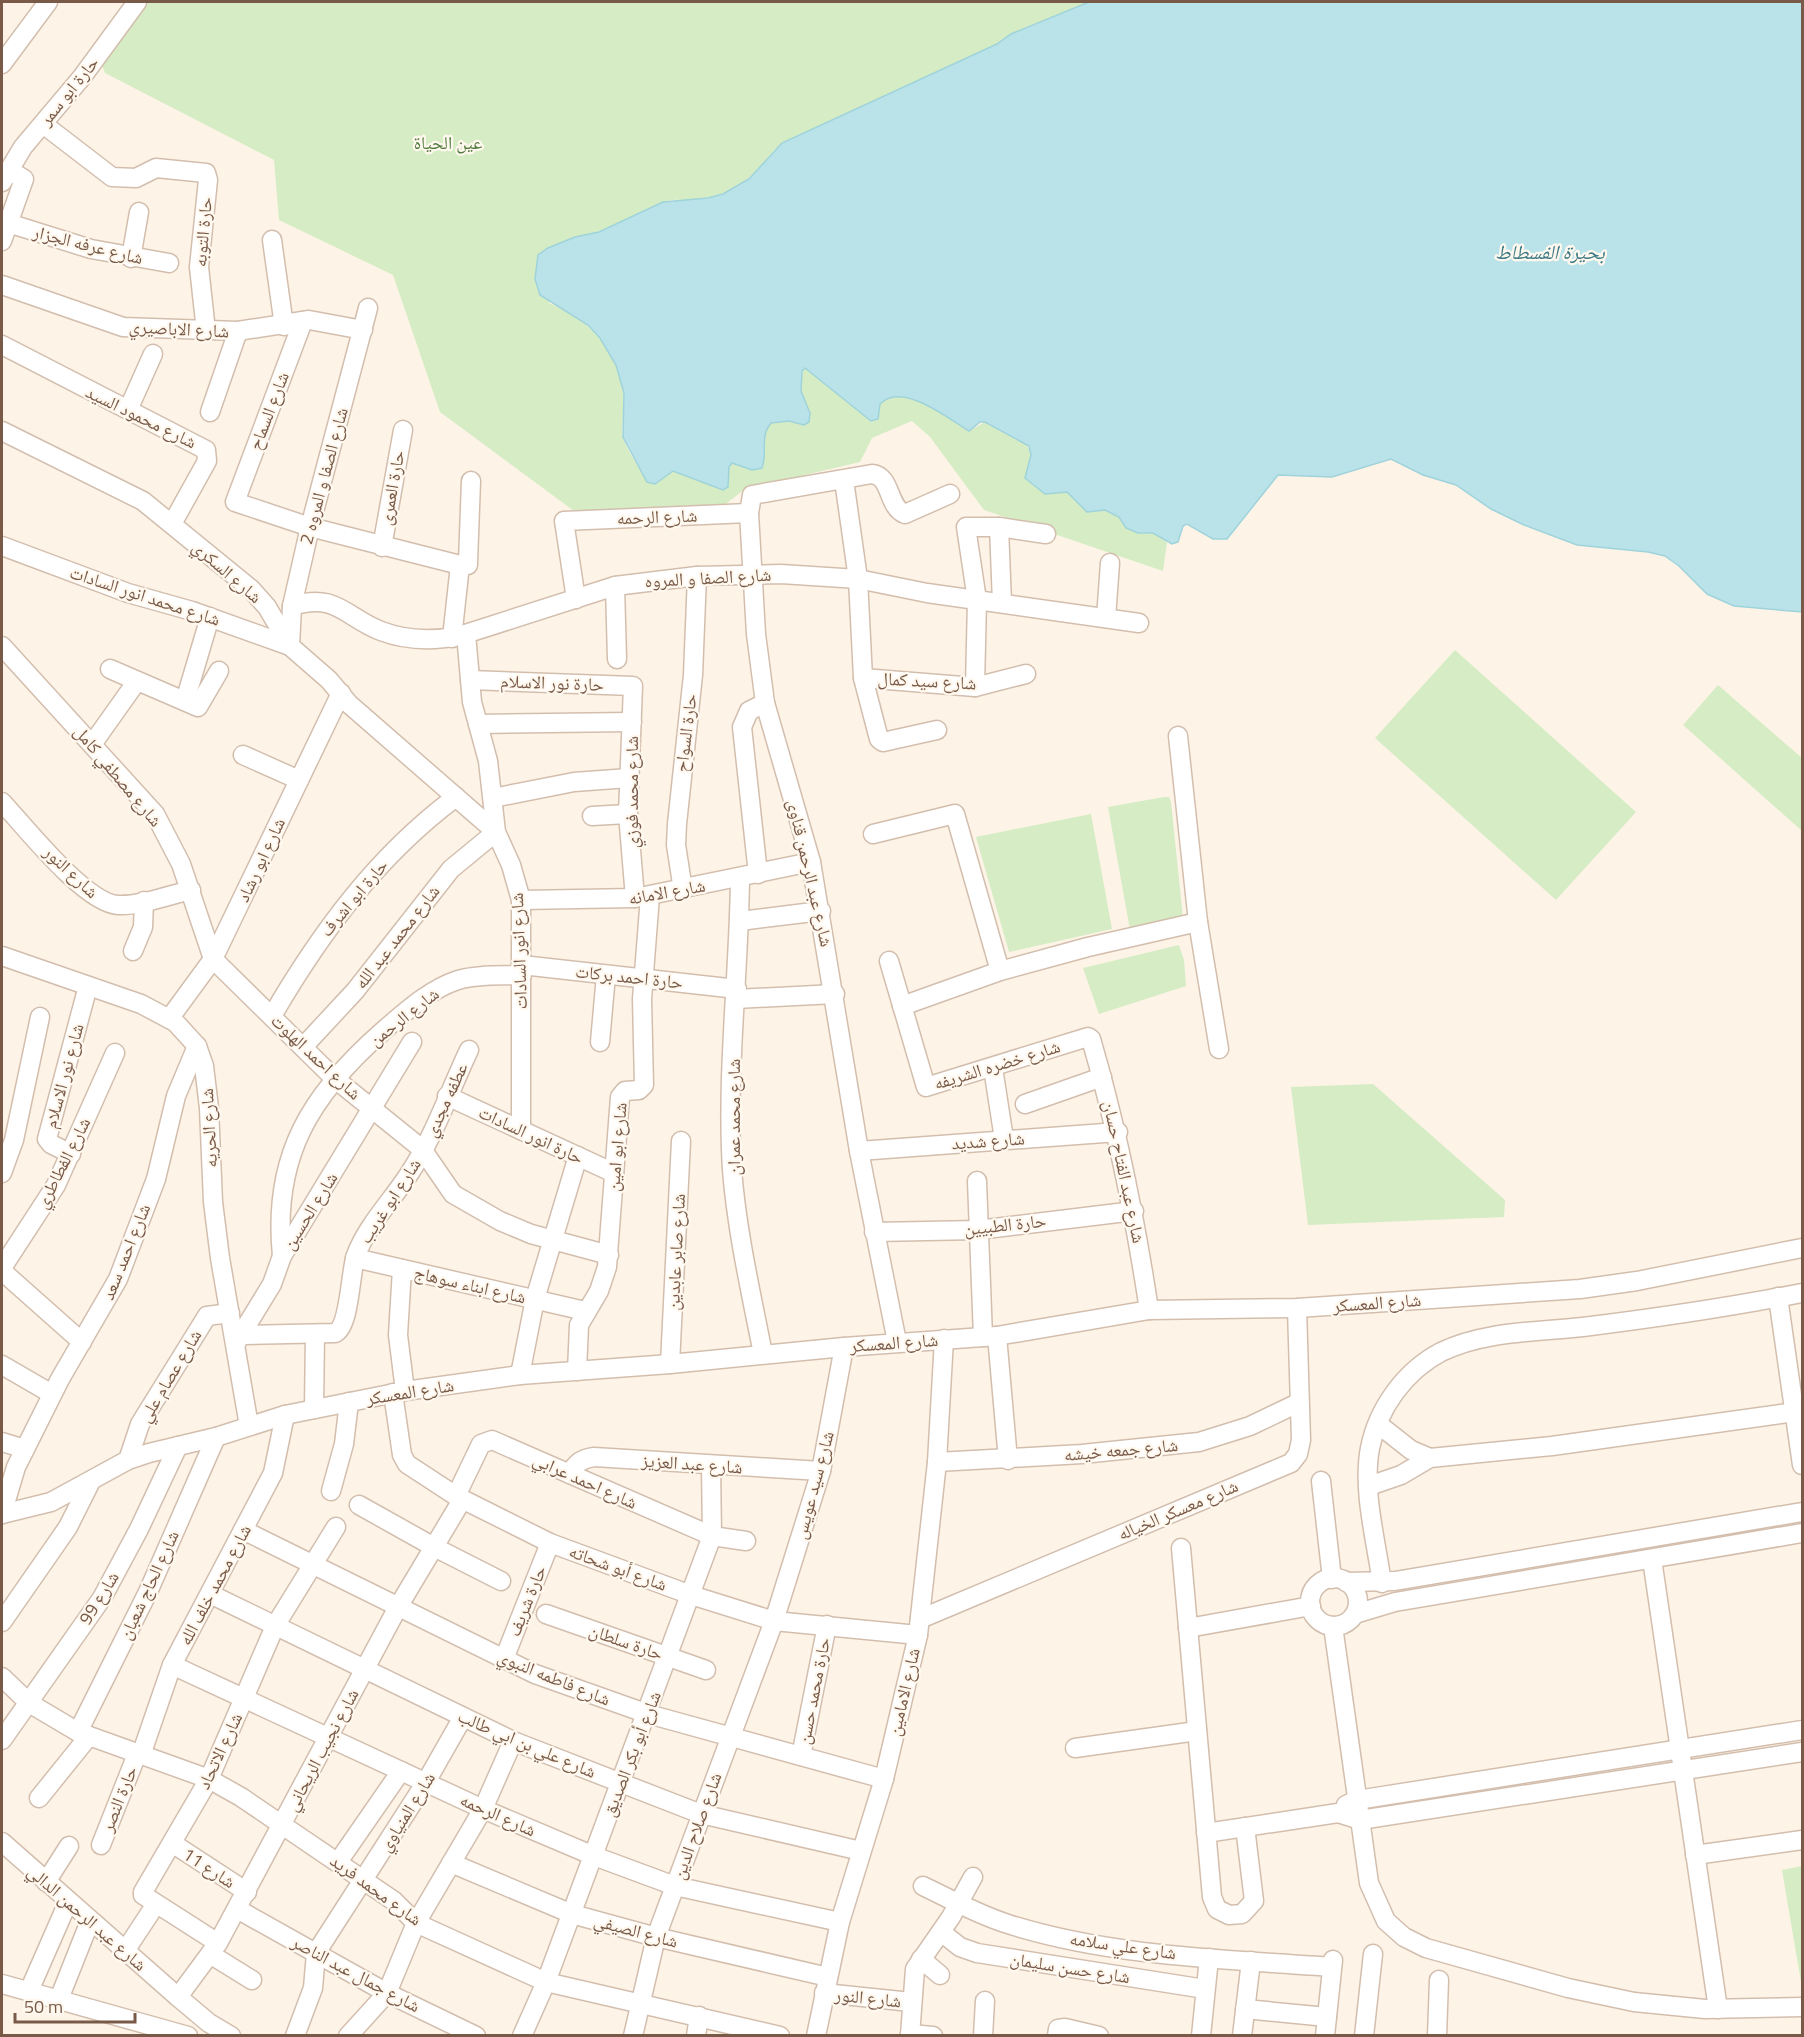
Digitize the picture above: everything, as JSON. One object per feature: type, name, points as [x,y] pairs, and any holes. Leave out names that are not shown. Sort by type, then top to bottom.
[{"type":"street","points":[[2,64],[48,2]]},
{"type":"street","name":"حارة ابو سمر","points":[[5,176],[43,124],[82,77],[136,2]]},
{"type":"street","name":"حارة التوبه","points":[[43,124],[112,177],[136,178],[156,168],[206,173],[208,180],[199,267],[206,331]]},
{"type":"street","points":[[2,241],[24,179],[5,176]]},
{"type":"street","points":[[131,258],[139,212]]},
{"type":"street","name":"شارع عرفه الجزار","points":[[8,223],[131,258],[169,263]]},
{"type":"street","points":[[272,240],[284,326]]},
{"type":"street","name":"شارع الاباصيري","points":[[2,285],[123,327],[238,331],[284,326],[303,321],[363,330]]},
{"type":"street","name":"شارع الصفا و المروه 2","points":[[290,646],[292,606],[310,528],[368,308]]},
{"type":"street","name":"شارع السماح","points":[[303,321],[235,502],[310,528]]},
{"type":"street","points":[[210,412],[238,331]]},
{"type":"street","name":"شارع محمود السيد","points":[[2,345],[202,447],[208,454],[172,524]]},
{"type":"street","points":[[128,410],[153,354]]},
{"type":"street","name":"حارة العمرى","points":[[382,547],[403,430]]},
{"type":"street","name":"شارع السكري","points":[[2,431],[143,501],[172,524],[251,590],[267,607],[290,646],[341,693],[349,704],[496,832]]},
{"type":"street","points":[[749,513],[750,497],[755,494],[872,474],[880,476],[898,511],[904,514],[950,494]]},
{"type":"street","points":[[844,480],[858,579],[863,678],[880,742],[937,730]]},
{"type":"street","name":"شارع انور السادات","points":[[471,482],[468,565],[459,565],[459,636],[488,760],[496,832],[512,865],[521,900],[521,1130]]},
{"type":"street","name":"شارع الرحمه","points":[[576,599],[564,521],[749,513]]},
{"type":"street","name":"شارع عبد الرحمن قناوى","points":[[749,513],[752,575],[765,704],[811,862],[835,994],[859,1151],[897,1342]]},
{"type":"street","points":[[975,687],[977,600],[966,527],[999,526],[1046,534]]},
{"type":"street","points":[[999,526],[1002,603]]},
{"type":"street","points":[[310,528],[459,565]]},
{"type":"street","name":"شارع محمد انور السادات","points":[[2,546],[128,593],[210,617],[290,646]]},
{"type":"street","points":[[1106,618],[1110,562]]},
{"type":"street","name":"شارع الصفا و المروه","points":[[292,606],[304,602],[330,603],[380,631],[425,640],[459,636],[615,586],[697,576],[790,574],[858,579],[977,600],[1139,623]]},
{"type":"street","name":"حارة السواح","points":[[683,890],[676,845],[676,824],[693,675],[697,576]]},
{"type":"street","points":[[615,586],[617,659]]},
{"type":"street","points":[[185,701],[210,617]]},
{"type":"street","name":"شارع مصطفي كامل","points":[[2,646],[93,743],[155,814],[169,838],[191,890],[213,959]]},
{"type":"street","points":[[110,669],[185,701],[200,705],[219,671]]},
{"type":"street","name":"شارع سيد كمال","points":[[863,678],[975,687],[1026,674]]},
{"type":"street","name":"حارة نور الاسلام","points":[[470,680],[633,687]]},
{"type":"street","points":[[93,743],[137,681]]},
{"type":"street","name":"شارع محمد فوزي","points":[[633,687],[628,814],[642,897]]},
{"type":"street","name":"شارع ابو رشاد","points":[[169,1019],[213,959],[341,693]]},
{"type":"street","points":[[758,874],[742,727],[749,711],[765,704]]},
{"type":"street","points":[[478,724],[632,722]]},
{"type":"street","points":[[1178,736],[1198,922],[1219,1049]]},
{"type":"street","points":[[243,755],[299,780]]},
{"type":"street","points":[[493,798],[565,783],[629,777]]},
{"type":"street","name":"حارة ابو اشرف","points":[[272,1016],[316,942],[353,895],[407,837],[456,797]]},
{"type":"street","name":"شارع النور","points":[[2,802],[66,871],[97,899],[120,905],[191,890]]},
{"type":"street","points":[[592,816],[628,814]]},
{"type":"street","points":[[873,834],[955,814],[1000,971]]},
{"type":"street","name":"شارع محمد عبد الله","points":[[303,1047],[355,991],[451,869],[496,832]]},
{"type":"street","name":"شارع الامانه","points":[[521,900],[642,897],[811,862]]},
{"type":"street","name":"شارع محمد عمران","points":[[740,878],[732,1092],[732,1168],[741,1243],[763,1354]]},
{"type":"street","name":"شارع ابو امين","points":[[577,1371],[579,1325],[585,1311],[599,1291],[609,1255],[620,1097],[625,1091],[639,1090],[644,1085],[642,897]]},
{"type":"street","points":[[133,951],[143,927],[144,901]]},
{"type":"street","points":[[740,921],[821,911]]},
{"type":"street","points":[[902,1006],[1000,971],[1088,947],[1198,922]]},
{"type":"street","points":[[2,956],[141,1004],[169,1019],[197,1046]]},
{"type":"street","name":"شارع احمد الهلوت","points":[[213,959],[334,1078],[422,1149],[453,1194],[500,1221],[552,1241],[609,1255]]},
{"type":"street","name":"شارع خضره الشريفه","points":[[889,961],[926,1086],[993,1068],[1090,1037]]},
{"type":"street","name":"حارة احمد بركات","points":[[522,970],[643,979],[736,994],[835,994]]},
{"type":"street","name":"شارع الرحمن","points":[[282,1256],[280,1202],[292,1148],[308,1116],[334,1078],[400,1017],[444,986],[473,977],[522,970]]},
{"type":"street","points":[[600,1042],[606,975]]},
{"type":"street","name":"شارع نور الاسلام","points":[[71,1154],[51,1144],[47,1139],[88,986]]},
{"type":"street","points":[[2,1173],[14,1140],[40,1017]]},
{"type":"street","name":"شارع عبد الفتاح حسان","points":[[1090,1037],[1118,1131],[1134,1211],[1149,1310]]},
{"type":"street","name":"شارع الحسين","points":[[238,1340],[272,1284],[282,1256],[373,1110],[412,1042]]},
{"type":"street","name":"شارع الحريه","points":[[197,1046],[204,1066],[208,1097],[213,1202],[230,1313],[238,1340],[249,1426]]},
{"type":"street","name":"شارع احمد سعد","points":[[2,1514],[6,1485],[52,1394],[118,1279],[156,1179],[176,1096],[197,1046]]},
{"type":"street","name":"عطفه مجدي","points":[[422,1149],[469,1050]]},
{"type":"street","name":"شارع الفطاطري","points":[[2,1269],[56,1185],[115,1053]]},
{"type":"street","points":[[993,1068],[1004,1139]]},
{"type":"street","points":[[1024,1104],[1102,1077]]},
{"type":"street","name":"حارة انور السادات","points":[[447,1096],[614,1173]]},
{"type":"street","name":"شارع شديد","points":[[859,1151],[1118,1131]]},
{"type":"street","name":"شارع صابر عابدين","points":[[670,1364],[681,1140]]},
{"type":"street","name":"شارع ابو غريب","points":[[238,1340],[335,1333],[342,1327],[355,1258],[372,1222],[409,1174],[422,1149]]},
{"type":"street","points":[[520,1375],[535,1299],[578,1156]]},
{"type":"street","points":[[977,1181],[978,1230],[990,1337],[1008,1460]]},
{"type":"street","name":"حارة الطبيين","points":[[874,1232],[978,1230],[1134,1211]]},
{"type":"street","name":"شارع المعسكر","points":[[2,1514],[51,1502],[90,1483],[128,1460],[216,1437],[285,1415],[399,1392],[520,1375],[670,1364],[897,1342],[990,1337],[1149,1310],[1297,1308],[1580,1289],[1637,1281],[1803,1248]]},
{"type":"street","name":"شارع ابناء سوهاج","points":[[355,1258],[585,1311]]},
{"type":"street","points":[[2,1269],[82,1342]]},
{"type":"street","name":"شارع أبو شحاته","points":[[402,1269],[398,1335],[399,1392],[404,1460],[411,1467],[459,1498],[550,1543],[691,1595],[774,1621],[827,1625],[919,1627]]},
{"type":"street","points":[[1382,1583],[1369,1486],[1370,1448],[1389,1400],[1411,1374],[1439,1354],[1470,1341],[1803,1293]]},
{"type":"street","points":[[1778,1297],[1798,1412],[1803,1465]]},
{"type":"street","name":"شارع معسكر الخياله","points":[[919,1627],[1291,1463],[1298,1454],[1301,1440],[1298,1403],[1297,1308]]},
{"type":"street","name":"شارع عصام علي","points":[[128,1460],[140,1424],[207,1317],[230,1313]]},
{"type":"street","points":[[314,1409],[315,1334]]},
{"type":"street","name":"شارع الامامين","points":[[816,2036],[840,1922],[884,1779],[919,1627],[937,1462],[944,1339]]},
{"type":"street","name":"شارع سيد عويس","points":[[774,1621],[821,1471],[843,1347]]},
{"type":"street","points":[[2,1365],[52,1394]]},
{"type":"street","points":[[331,1491],[344,1444],[348,1402]]},
{"type":"street","name":"شارع جمعه خيشه","points":[[937,1462],[1008,1460],[1147,1449],[1199,1442],[1250,1426],[1298,1403]]},
{"type":"street","points":[[1369,1486],[1401,1474],[1430,1458],[1574,1443],[1798,1412]]},
{"type":"street","name":"شارع محمد خلف الله","points":[[139,1754],[172,1665],[273,1473],[285,1415]]},
{"type":"street","points":[[1378,1424],[1411,1450],[1430,1458]]},
{"type":"street","name":"شارع الحاج شعبان","points":[[39,1798],[83,1734],[216,1437]]},
{"type":"street","name":"شارع احمد عرابي","points":[[459,1498],[481,1444],[492,1440],[712,1536],[746,1541]]},
{"type":"street","points":[[2,1442],[25,1449]]},
{"type":"street","name":"شارع 99","points":[[2,1740],[102,1598],[139,1529],[178,1446]]},
{"type":"street","name":"شارع عبد العزيز","points":[[570,1474],[575,1464],[584,1458],[594,1457],[821,1471]]},
{"type":"street","name":"شارع أبو بكر الصديق","points":[[522,2036],[546,1982],[648,1714],[712,1536],[711,1465]]},
{"type":"street","points":[[1321,1482],[1339,1580],[1356,1593],[1358,1607],[1355,1614],[1345,1623],[1333,1626],[1316,1618],[1311,1606],[1313,1591],[1324,1581],[1339,1580],[1382,1583],[1800,1512],[1802,1533],[1395,1602],[1355,1614]]},
{"type":"street","points":[[2,1622],[68,1527],[90,1483]]},
{"type":"street","name":"شارع نجيب الريحاني","points":[[177,1997],[214,1948],[247,1892],[398,1607],[434,1547],[459,1498]]},
{"type":"street","points":[[359,1505],[501,1581]]},
{"type":"street","name":"شارع الاتحاد","points":[[156,1904],[143,1895],[143,1892],[209,1779],[275,1626],[336,1527]]},
{"type":"street","name":"شارع فاطمه النبوي","points":[[243,1530],[535,1674],[648,1714],[884,1779]]},
{"type":"street","name":"حارة شريف","points":[[504,1659],[550,1543]]},
{"type":"street","points":[[1181,1548],[1213,1904],[1222,1913],[1242,1914],[1254,1901],[1245,1827]]},
{"type":"street","points":[[1652,1559],[1718,2009]]},
{"type":"street","name":"شارع علي بن ابي طالب","points":[[210,1594],[513,1741],[701,1814],[861,1851]]},
{"type":"street","points":[[1188,1628],[1311,1606]]},
{"type":"street","name":"حارة سلطان","points":[[546,1614],[706,1670]]},
{"type":"street","name":"شارع صلاح الدين","points":[[633,2036],[656,1937],[774,1621]]},
{"type":"street","name":"حارة محمد حسن","points":[[801,1756],[827,1625]]},
{"type":"street","points":[[1333,1626],[1373,1897],[1386,1921],[1415,1943],[1600,1996],[1667,2006],[1718,2009],[1803,2007]]},
{"type":"street","name":"شارع الرحمه","points":[[172,1665],[483,1809],[594,1856],[675,1886],[840,1922]]},
{"type":"street","name":"شارع محمد فريد","points":[[2,1677],[29,1703],[83,1734],[209,1779],[242,1797],[365,1880],[394,1901],[416,1923],[546,1982],[780,2036]]},
{"type":"street","name":"شارع المنياوي","points":[[295,2036],[313,1988],[316,1953],[365,1880],[463,1717]]},
{"type":"street","points":[[1075,1748],[1197,1731]]},
{"type":"street","points":[[1338,1813],[1345,1806],[1357,1800],[1803,1731]]},
{"type":"street","points":[[348,2036],[387,1993],[416,1923],[483,1809],[513,1741]]},
{"type":"street","points":[[1206,1833],[1338,1813],[1360,1820],[1803,1752]]},
{"type":"street","name":"حارة النصر","points":[[101,1845],[139,1754]]},
{"type":"street","points":[[338,1862],[401,1771]]},
{"type":"street","points":[[1695,1855],[1803,1840]]},
{"type":"street","name":"شارع 11","points":[[172,1843],[247,1892]]},
{"type":"street","points":[[46,1882],[69,1846]]},
{"type":"street","name":"شارع عبد الرحمن الدالي","points":[[3,1849],[46,1882],[209,2024],[231,2036]]},
{"type":"street","name":"شارع الصيفي","points":[[451,1863],[572,1914],[826,1985]]},
{"type":"street","points":[[933,2036],[910,2035],[913,1977],[921,1959],[941,1932],[972,1877]]},
{"type":"street","name":"شارع علي سلامه","points":[[923,1886],[1009,1925],[1054,1936],[1115,1947],[1209,1958],[1333,1964],[1326,2026]]},
{"type":"street","points":[[28,1991],[68,1902]]},
{"type":"street","points":[[125,1951],[156,1904],[252,1980]]},
{"type":"street","name":"شارع جمال عبد الناصر","points":[[237,1909],[387,1993],[477,2036]]},
{"type":"street","points":[[59,1999],[90,1921]]},
{"type":"street","name":"شارع حسن سليمان","points":[[941,1932],[960,1947],[977,1953],[1205,1989]]},
{"type":"street","points":[[1364,2036],[1373,1954]]},
{"type":"street","points":[[1201,2036],[1209,1958]]},
{"type":"street","points":[[921,1959],[940,1975]]},
{"type":"street","points":[[1242,2036],[1251,1961]]},
{"type":"street","points":[[1437,2036],[1439,1980]]},
{"type":"street","points":[[2,1984],[188,2036]]},
{"type":"street","name":"شارع النور","points":[[826,1985],[911,2002]]},
{"type":"street","points":[[983,2036],[985,2001]]},
{"type":"street","points":[[1245,2009],[1326,2026]]},
{"type":"street","points":[[696,2036],[699,2016]]},
{"type":"street","points":[[1058,2032],[1065,2028],[1099,2036]]},
{"type":"green space","name":"عين الحياة","points":[[147,2],[1089,2],[1011,34],[997,44],[774,150],[750,177],[731,190],[709,198],[668,201],[598,232],[575,237],[549,303],[578,318],[601,340],[610,353],[622,383],[623,437],[645,478],[660,479],[673,471],[728,487],[729,467],[732,463],[752,470],[764,464],[762,438],[771,423],[789,421],[806,424],[808,420],[809,416],[801,388],[802,371],[805,368],[871,421],[878,419],[880,404],[889,398],[900,397],[925,404],[969,431],[985,422],[1022,440],[1031,451],[1027,480],[1045,494],[1067,492],[1087,512],[1105,510],[1119,517],[1126,528],[1143,534],[1153,533],[1167,542],[1163,571],[984,510],[930,437],[912,421],[872,438],[860,462],[745,489],[718,510],[574,511],[440,412],[393,275],[279,220],[274,160],[105,73],[101,62]]},
{"type":"green space","points":[[1455,650],[1636,812],[1556,900],[1375,738]]},
{"type":"green space","points":[[1718,685],[1802,758],[1802,831],[1683,725]]},
{"type":"green space","points":[[1169,797],[1171,802],[1183,918],[1130,930],[1108,807]]},
{"type":"green space","points":[[1091,814],[1112,929],[1009,952],[976,837]]},
{"type":"green space","points":[[1179,945],[1184,960],[1186,986],[1099,1014],[1083,968]]},
{"type":"green space","points":[[1373,1084],[1505,1200],[1504,1217],[1308,1225],[1291,1087]]},
{"type":"green space","points":[[1802,1866],[1802,1982],[1801,1982],[1782,1870]]},
{"type":"water","name":"بحيرة الفسطاط","points":[[1089,2],[1802,2],[1802,612],[1734,606],[1707,594],[1679,566],[1665,556],[1648,552],[1577,545],[1524,525],[1491,509],[1456,485],[1423,475],[1391,459],[1332,477],[1278,475],[1227,539],[1213,539],[1187,524],[1183,526],[1178,542],[1172,544],[1153,533],[1138,533],[1126,528],[1119,517],[1105,510],[1087,512],[1067,492],[1045,494],[1025,478],[1031,455],[1029,446],[985,422],[980,422],[969,431],[925,404],[900,397],[889,398],[880,404],[878,419],[871,421],[805,368],[802,371],[801,391],[810,413],[809,422],[804,425],[789,421],[771,423],[764,439],[762,468],[752,470],[732,463],[729,467],[728,487],[723,490],[673,471],[655,484],[647,482],[623,437],[624,393],[616,365],[600,338],[588,325],[540,295],[535,279],[538,255],[548,248],[575,237],[599,232],[663,202],[708,198],[723,194],[749,179],[782,143],[997,44],[1011,34]]}]
